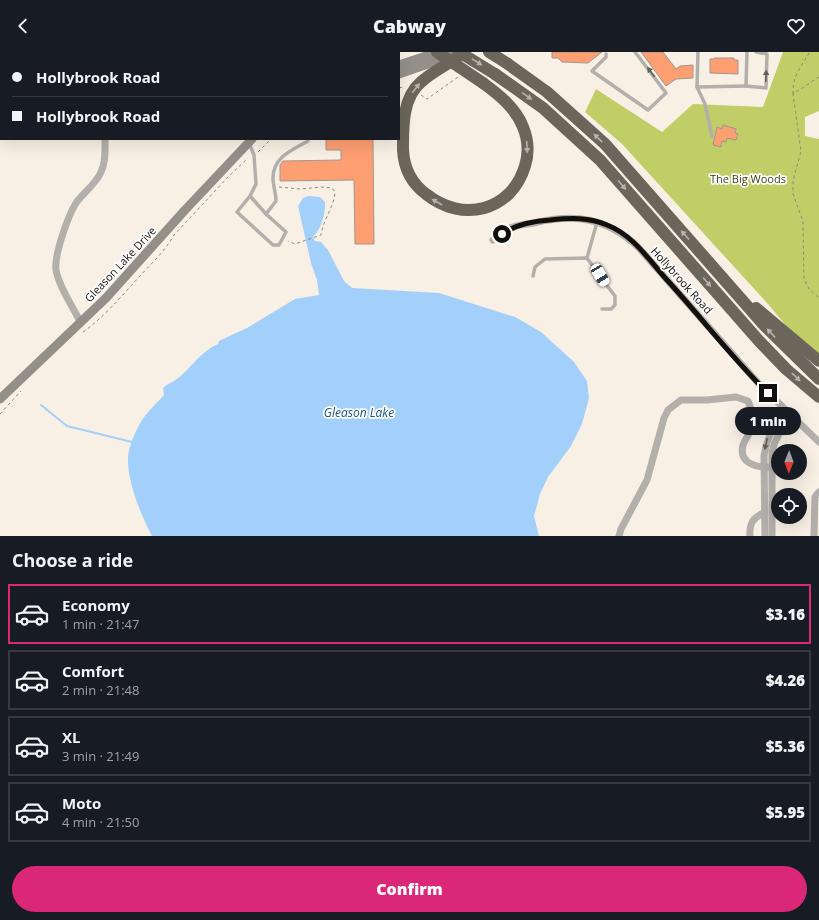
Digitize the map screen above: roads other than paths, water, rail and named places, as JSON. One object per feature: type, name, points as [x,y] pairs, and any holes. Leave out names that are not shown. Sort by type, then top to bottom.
[{"type":"highway","points":[[438,52],[483,83],[504,100],[521,122],[527,142],[526,163],[523,173],[515,187],[491,206],[474,210],[455,209],[439,204],[416,186],[405,166],[403,145],[406,107],[413,90],[422,81],[462,52],[543,108],[595,155],[760,342],[786,369],[819,397]]},
{"type":"highway","points":[[489,52],[547,92],[604,144],[777,339],[819,379]]},
{"type":"highway","points":[[732,289],[819,361]]},
{"type":"main road","points":[[400,65],[438,52]]},
{"type":"main road","points":[[400,74],[462,52]]},
{"type":"main road","name":"Gleason Lake Drive","points":[[0,399],[106,298],[185,210],[250,141]]},
{"type":"street","points":[[81,323],[59,280],[56,270],[56,260],[58,249],[76,204],[100,174],[104,164],[105,140]]},
{"type":"street","name":"Hollybrook Road","points":[[493,240],[510,228],[544,220],[577,218],[597,221],[619,231],[639,248],[734,356],[786,411],[819,442]]},
{"type":"street","points":[[619,536],[621,529],[647,480],[664,418],[668,410],[681,400],[707,400],[736,397],[748,401],[753,413],[752,427],[743,446],[743,456],[747,462],[753,466],[768,467]]},
{"type":"street","points":[[772,536],[766,443],[770,432],[786,411]]},
{"type":"street","points":[[765,536],[768,467],[774,440],[793,417]]},
{"type":"street","points":[[814,536],[815,497],[819,492]]},
{"type":"street","points":[[750,536],[752,522],[755,517],[765,512]]},
{"type":"lane","points":[[606,54],[606,58],[592,71],[648,110],[666,93],[635,52]]},
{"type":"lane","points":[[698,52],[697,87],[705,104],[712,136]]},
{"type":"lane","points":[[746,86],[747,52]]},
{"type":"lane","points":[[697,87],[746,86],[766,88],[767,54],[756,52]]},
{"type":"lane","points":[[250,141],[254,155],[256,184],[250,196],[237,212],[273,245],[279,245],[286,232],[266,214],[250,196]]},
{"type":"lane","points":[[266,214],[276,201],[273,173],[277,162],[282,157],[308,141]]},
{"type":"lane","points":[[587,258],[597,221]]},
{"type":"lane","points":[[533,276],[535,267],[545,259],[587,258]]},
{"type":"lane","points":[[587,258],[615,296],[615,306],[612,309],[602,309]]},
{"type":"water","name":"Gleason Lake","points":[[308,196],[320,197],[325,202],[325,211],[322,221],[313,237],[315,241],[321,242],[328,250],[344,281],[352,288],[439,293],[515,317],[541,332],[574,362],[587,381],[589,398],[582,424],[571,446],[548,477],[540,494],[534,516],[539,536],[152,536],[139,508],[132,487],[128,467],[128,457],[135,433],[144,417],[164,395],[163,388],[182,375],[201,355],[218,344],[219,341],[247,328],[295,299],[319,295],[317,280],[311,263],[298,206],[303,198]]},
{"type":"waterway","points":[[41,405],[67,426],[132,442]]},
{"type":"park label","name":"The Big Woods","points":[[748,178]]}]
